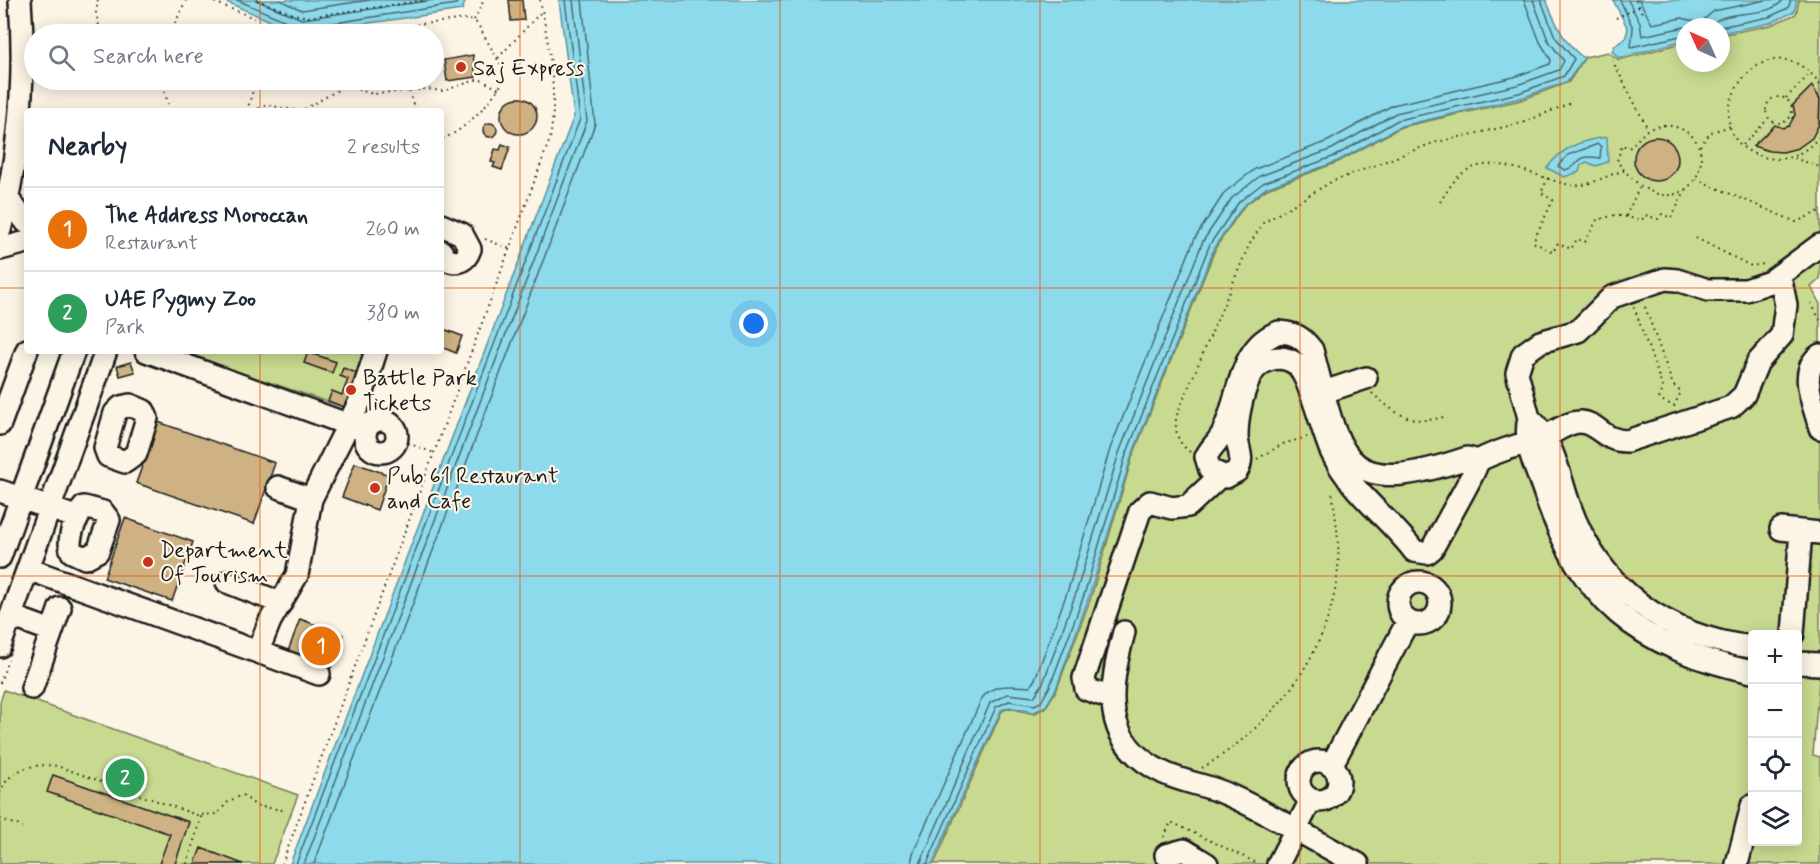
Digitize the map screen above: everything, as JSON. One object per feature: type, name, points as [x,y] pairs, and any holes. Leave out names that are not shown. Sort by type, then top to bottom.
[{"type":"street","points":[[0,230],[8,199],[22,110],[23,40],[20,0]]},
{"type":"street","points":[[8,199],[24,220]]},
{"type":"street","points":[[444,226],[462,234],[469,243],[470,249],[468,255],[458,262],[446,259],[444,256]]},
{"type":"street","points":[[0,249],[24,243]]},
{"type":"street","points":[[1748,671],[1691,656],[1665,645],[1640,631],[1597,593],[1565,546],[1553,520],[1536,439],[1517,373],[1523,354],[1540,342],[1578,331],[1605,301],[1633,288],[1671,279],[1708,290],[1733,291],[1758,286],[1776,269],[1820,246]]},
{"type":"street","points":[[1111,698],[1086,689],[1083,678],[1140,511],[1150,502],[1172,508],[1188,506],[1221,471],[1242,459],[1237,434],[1240,408],[1250,378],[1260,364],[1276,358],[1293,362],[1305,375],[1317,395],[1342,449],[1362,470],[1392,476],[1467,458],[1478,461],[1504,448],[1536,439],[1569,424],[1583,422],[1610,439],[1627,441],[1731,407],[1744,395],[1758,362],[1782,335],[1786,305],[1776,269]]},
{"type":"street","points":[[1221,471],[1209,450],[1221,435],[1250,357],[1266,336],[1279,332],[1292,333],[1304,339],[1312,350],[1324,435],[1352,484],[1423,550]]},
{"type":"street","points":[[0,424],[26,354]]},
{"type":"street","points":[[0,557],[73,354]]},
{"type":"street","points":[[0,646],[105,354]]},
{"type":"street","points":[[154,354],[357,428],[366,442],[377,452],[392,449],[398,439]]},
{"type":"street","points":[[258,651],[300,563],[311,499],[357,428],[360,401],[375,354]]},
{"type":"street","points":[[1820,355],[1812,361],[1808,378],[1820,428]]},
{"type":"street","points":[[1317,395],[1363,379]]},
{"type":"street","points":[[88,400],[118,410],[130,405],[141,408],[146,414],[147,422],[136,454],[129,461],[120,461],[108,456],[105,444],[118,410]]},
{"type":"street","points":[[76,435],[105,444]]},
{"type":"street","points":[[1536,439],[1586,542],[1621,588],[1651,612],[1694,635],[1722,644],[1748,647]]},
{"type":"street","points":[[1422,584],[1400,593],[1398,600],[1402,616],[1408,621],[1426,623],[1433,618],[1440,602],[1422,584],[1423,550],[1478,469],[1478,461]]},
{"type":"street","points":[[278,487],[311,499]]},
{"type":"street","points":[[0,490],[78,518]]},
{"type":"street","points":[[1793,630],[1801,531]]},
{"type":"street","points":[[28,569],[319,674]]},
{"type":"street","points":[[226,582],[281,603]]},
{"type":"street","points":[[32,688],[60,608]]},
{"type":"street","points":[[11,616],[52,631]]},
{"type":"street","points":[[1278,864],[1311,800],[1324,800],[1334,794],[1338,776],[1331,766],[1408,621]]},
{"type":"street","points":[[1124,632],[1113,674],[1111,698],[1117,724],[1125,740],[1149,764],[1179,780],[1229,795],[1358,864]]},
{"type":"street","points":[[1802,663],[1820,664]]},
{"type":"street","points":[[1737,864],[1748,821]]},
{"type":"street","points":[[1166,855],[1184,850],[1202,858],[1207,864]]},
{"type":"path","points":[[98,0],[96,13],[99,24]]},
{"type":"path","points":[[175,24],[186,0]]},
{"type":"path","points":[[209,0],[268,24]]},
{"type":"path","points":[[257,0],[293,14],[308,17],[426,0]]},
{"type":"path","points":[[474,20],[484,0]]},
{"type":"path","points":[[282,864],[550,139],[555,110],[554,82],[540,0]]},
{"type":"path","points":[[1636,0],[1643,15]]},
{"type":"path","points":[[1616,18],[1639,7]]},
{"type":"path","points":[[498,58],[542,12]]},
{"type":"path","points":[[414,24],[474,20]]},
{"type":"path","points":[[444,137],[463,125],[499,89],[505,75],[498,58],[474,20]]},
{"type":"path","points":[[1612,60],[1648,129]]},
{"type":"path","points":[[1820,84],[1811,73],[1785,61],[1771,61],[1746,73],[1731,97],[1731,126],[1743,146],[1760,156],[1776,160],[1792,158],[1808,150],[1820,136]]},
{"type":"path","points":[[1786,98],[1811,73]]},
{"type":"path","points":[[435,90],[443,91],[479,79],[499,89]]},
{"type":"path","points":[[164,90],[168,104]]},
{"type":"path","points":[[248,108],[253,90]]},
{"type":"path","points":[[306,108],[338,90]]},
{"type":"path","points":[[360,90],[374,94],[421,90]]},
{"type":"path","points":[[408,92],[414,108]]},
{"type":"path","points":[[1776,97],[1786,98],[1792,111],[1787,120],[1778,123],[1769,118],[1766,113],[1768,103],[1776,97]]},
{"type":"path","points":[[1324,435],[1283,444],[1221,471],[1178,440],[1175,430],[1176,417],[1249,245],[1263,223],[1331,183],[1374,164],[1433,143],[1522,123],[1574,102]]},
{"type":"path","points":[[260,108],[266,105],[284,108]]},
{"type":"path","points":[[1743,146],[1769,118]]},
{"type":"path","points":[[1548,178],[1541,193],[1553,200],[1533,242],[1552,252],[1557,243],[1571,249],[1577,239],[1585,242],[1597,220],[1615,215],[1642,220],[1645,215],[1658,219],[1662,214],[1671,218],[1686,189],[1696,179],[1701,164],[1699,147],[1685,130],[1675,126],[1664,125],[1648,129],[1629,148],[1622,145],[1617,161],[1640,186],[1657,195],[1668,196],[1686,189]]},
{"type":"path","points":[[1699,147],[1711,132],[1731,126]]},
{"type":"path","points":[[1792,158],[1820,167]]},
{"type":"path","points":[[1440,201],[1458,176],[1477,166],[1497,165],[1574,186],[1597,182],[1606,175],[1624,171]]},
{"type":"path","points":[[1696,179],[1796,222],[1820,211]]},
{"type":"path","points":[[1626,217],[1640,186]]},
{"type":"path","points":[[1695,238],[1751,266],[1776,269]]},
{"type":"path","points":[[1633,288],[1673,386],[1681,392],[1674,406],[1659,399],[1663,389],[1633,288]]},
{"type":"path","points":[[1811,303],[1820,320]]},
{"type":"path","points":[[1363,379],[1400,416],[1428,421],[1446,416]]},
{"type":"path","points":[[398,439],[434,453]]},
{"type":"path","points":[[1200,769],[1221,757],[1264,719],[1290,690],[1308,663],[1330,609],[1337,579],[1339,552],[1332,491]]},
{"type":"path","points":[[0,793],[16,773],[35,763],[57,765],[202,814],[217,814],[229,801],[243,795],[256,806],[283,810]]},
{"type":"path","points":[[187,864],[202,814]]},
{"type":"path","points":[[0,819],[23,827]]},
{"type":"green space","points":[[1799,0],[1820,0],[1820,279],[1811,287],[1820,304],[1820,648],[1817,665],[1820,667],[1813,755],[1820,757],[1820,864],[934,864],[1002,711],[1009,708],[1034,714],[1046,707],[1057,689],[1091,597],[1132,458],[1216,247],[1244,206],[1267,189],[1338,162],[1401,127],[1521,100],[1569,82],[1585,57],[1608,52],[1619,60],[1676,44],[1676,72],[1730,72],[1730,33],[1771,25],[1796,14]]},
{"type":"green space","points":[[185,354],[368,354],[352,410]]},
{"type":"green space","points":[[4,690],[298,795],[272,864],[0,864],[0,702]]},
{"type":"water","points":[[222,0],[466,0],[462,10],[362,24],[277,24]]},
{"type":"water","points":[[559,0],[1546,0],[1565,39],[1584,58],[1568,81],[1521,98],[1401,126],[1338,161],[1266,188],[1243,206],[1215,246],[1131,458],[1089,597],[1056,689],[1046,706],[1034,712],[1009,707],[1001,710],[932,864],[290,864],[574,116]]},
{"type":"water","points":[[1613,0],[1797,0],[1794,12],[1770,23],[1730,31],[1730,18],[1676,18],[1676,42],[1619,58],[1612,51],[1615,45],[1625,39],[1628,29]]},
{"type":"water","points":[[1607,137],[1608,162],[1596,166],[1587,162],[1581,165],[1579,172],[1564,177],[1547,168],[1559,155],[1573,146]]},
{"type":"building","points":[[509,0],[522,0],[524,20],[511,21]]},
{"type":"building","points":[[473,55],[476,77],[447,81],[444,60]]},
{"type":"building","points":[[1812,86],[1820,99],[1819,124],[1812,138],[1798,148],[1783,152],[1753,146],[1775,125],[1783,128],[1789,126],[1795,115],[1793,105]]},
{"type":"building","points":[[519,98],[532,103],[537,116],[532,129],[519,134],[506,129],[501,116],[506,103]]},
{"type":"building","points":[[490,123],[495,125],[497,130],[495,135],[490,137],[485,135],[483,130],[485,125]]},
{"type":"building","points":[[1656,137],[1671,144],[1678,159],[1671,174],[1656,181],[1641,174],[1634,159],[1641,144]]},
{"type":"building","points":[[502,144],[510,147],[502,170],[493,167],[495,163],[491,162],[495,149],[500,150]]},
{"type":"building","points":[[444,329],[462,336],[456,353],[444,348]]},
{"type":"building","points":[[307,354],[336,362],[332,373],[304,363]]},
{"type":"building","points":[[131,362],[135,372],[120,376],[117,366]]},
{"type":"building","name":"Battle Park Tickets","points":[[343,368],[365,376],[352,410],[328,401],[332,391],[342,395],[348,379],[340,376]]},
{"type":"building","points":[[158,422],[275,463],[254,524],[136,483]]},
{"type":"building","points":[[355,463],[389,475],[377,510],[342,497]]},
{"type":"building","name":"Department Of Tourism","points":[[125,518],[193,542],[172,601],[104,578]]},
{"type":"building","points":[[300,619],[343,635],[330,670],[287,654]]},
{"type":"building","points":[[53,775],[189,822],[175,864],[159,864],[170,834],[47,792]]},
{"type":"building","points":[[201,848],[243,864],[195,864]]},
{"type":"place","name":"Saj Express","points":[[461,67]]},
{"type":"place","name":"Battle Park Tickets","points":[[351,390]]},
{"type":"place","name":"Pub 61 Restaurant and Cafe","points":[[375,488]]},
{"type":"place","name":"Department Of Tourism","points":[[148,562]]},
{"type":"place","name":"The Address Moroccan","points":[[321,646]]},
{"type":"place","name":"UAE Pygmy Zoo","points":[[125,778]]}]
